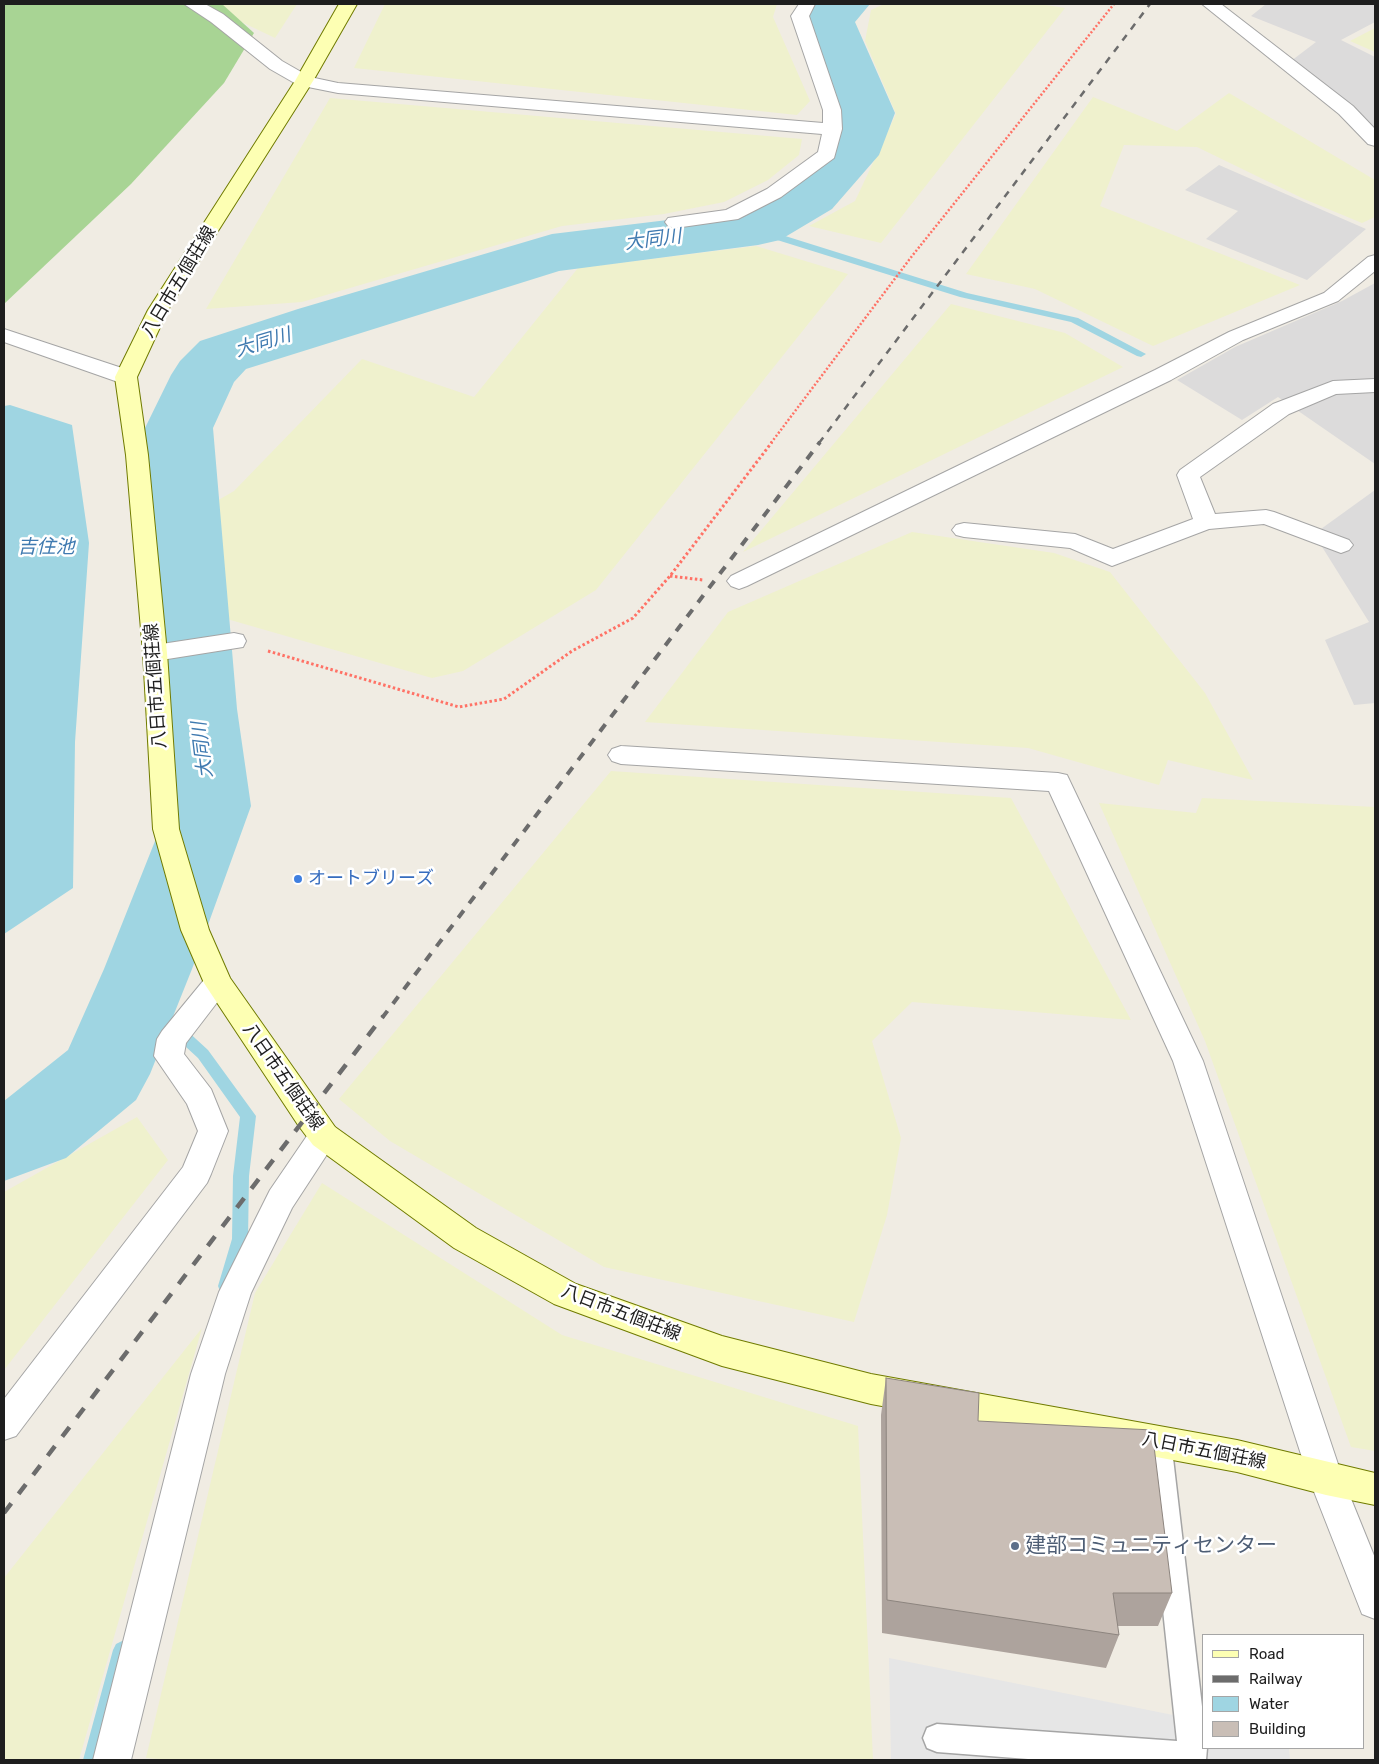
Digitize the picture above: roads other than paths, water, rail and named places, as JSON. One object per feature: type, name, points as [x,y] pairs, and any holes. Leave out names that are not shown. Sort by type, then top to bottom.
[{"type":"main road","name":"八日市五個荘線","points":[[348,4],[304,81],[158,310],[126,377],[137,455],[155,653],[166,828],[195,930],[218,983],[324,1136],[465,1238],[565,1294],[722,1351],[871,1389],[1237,1456],[1326,1479],[1375,1489]]},
{"type":"street","points":[[193,4],[217,18],[276,65],[304,81],[338,88],[833,129]]},
{"type":"street","points":[[675,222],[731,215],[774,192],[827,154],[833,129],[832,110],[800,16],[807,4]]},
{"type":"street","points":[[1210,4],[1346,110],[1375,140]]},
{"type":"street","points":[[739,581],[1163,375],[1236,336],[1331,297],[1375,261]]},
{"type":"street","points":[[4,335],[126,377]]},
{"type":"street","points":[[1206,522],[1188,475],[1281,409],[1333,388],[1375,386]]},
{"type":"street","points":[[964,530],[1075,541],[1112,558],[1206,522],[1266,518],[1341,545]]},
{"type":"street","points":[[155,653],[234,641]]},
{"type":"street","points":[[621,755],[1058,782],[1188,1061],[1326,1479],[1375,1602]]},
{"type":"street","points":[[4,1424],[196,1174],[213,1131],[200,1098],[169,1056],[172,1040],[218,983]]},
{"type":"street","points":[[112,1760],[208,1374],[235,1292],[281,1199],[324,1136]]},
{"type":"lane","points":[[937,1738],[1194,1757],[1158,1441]]},
{"type":"water","name":"吉住池","points":[[10,405],[72,425],[89,543],[75,742],[73,888],[4,934],[4,406]]},
{"type":"waterway","name":"大同川","points":[[4,1142],[33,1131],[104,1074],[148,969],[210,806],[198,709],[179,428],[204,375],[223,355],[321,323],[552,253],[758,227],[811,196],[850,155],[866,113],[827,20],[843,4]]},
{"type":"waterway","points":[[758,227],[778,237],[964,295],[1074,320],[1141,354]]},
{"type":"waterway","points":[[179,1032],[203,1054],[248,1116],[241,1176],[240,1239],[226,1286]]},
{"type":"waterway","points":[[92,1760],[122,1650]]},
{"type":"railway","points":[[819,443],[1150,4]]},
{"type":"railway","points":[[382,1018],[820,442]]},
{"type":"railway","points":[[4,1513],[383,1016]]},
{"type":"place","name":"オートブリーズ","points":[[298,879]]},
{"type":"place","name":"建部コミュニティセンター","points":[[1015,1546]]}]
